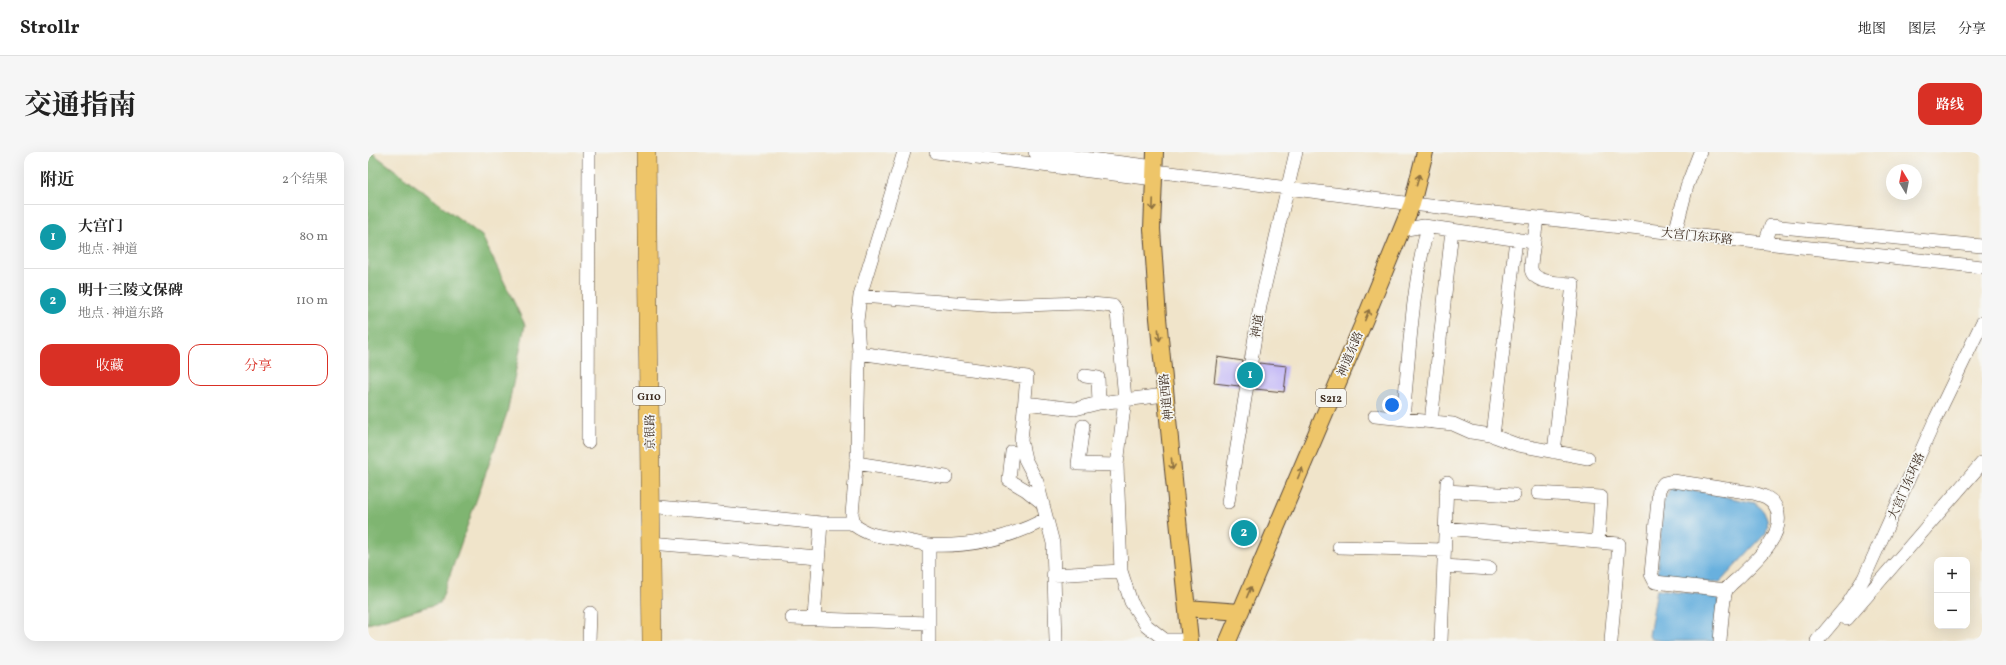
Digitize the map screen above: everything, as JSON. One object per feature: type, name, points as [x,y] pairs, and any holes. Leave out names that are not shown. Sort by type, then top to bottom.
[{"type":"highway","name":"京银路","points":[[646,152],[653,506]]},
{"type":"highway","name":"京银路","points":[[652,641],[653,152]]},
{"type":"highway","name":"京银路","points":[[653,543],[658,641]]},
{"type":"main road","name":"神道东路","points":[[1228,641],[1365,320],[1412,204],[1425,152]]},
{"type":"main road","name":"神道西路","points":[[1155,167],[1152,229],[1158,318],[1190,641]]},
{"type":"main road","points":[[1187,608],[1213,606],[1240,612]]},
{"type":"street","points":[[588,442],[589,152]]},
{"type":"street","points":[[904,152],[860,296],[857,321],[859,354],[856,463],[852,514],[854,526],[867,534],[929,545],[964,545],[996,539],[1027,529],[1046,520]]},
{"type":"street","points":[[936,152],[1155,167]]},
{"type":"street","points":[[1035,152],[1155,167]]},
{"type":"street","name":"神道","points":[[1228,502],[1260,306],[1289,188],[1296,152]]},
{"type":"street","points":[[1675,233],[1687,186],[1700,152]]},
{"type":"street","name":"大宫门东环路","points":[[1155,167],[1289,188],[1412,204],[1982,267]]},
{"type":"street","points":[[1537,218],[1531,269],[1536,277],[1546,281],[1573,284],[1554,452]]},
{"type":"street","points":[[1765,243],[1771,226],[1982,246]]},
{"type":"street","points":[[1401,230],[1428,227],[1534,242]]},
{"type":"street","points":[[1403,418],[1422,246],[1428,227]]},
{"type":"street","points":[[1431,422],[1452,230]]},
{"type":"street","points":[[1821,250],[1824,231]]},
{"type":"street","points":[[1870,255],[1874,236]]},
{"type":"street","points":[[1493,436],[1516,239]]},
{"type":"street","points":[[1934,262],[1938,242]]},
{"type":"street","points":[[860,296],[998,306],[1081,303],[1114,306],[1117,312],[1125,399],[1117,465],[1120,571],[1131,602],[1158,641],[1190,641]]},
{"type":"street","name":"大宫门东环路","points":[[1817,641],[1848,604],[1864,578],[1936,418],[1981,328]]},
{"type":"street","points":[[859,354],[1027,377],[1021,441],[1025,459],[1038,482],[1041,502],[1052,543],[1056,641]]},
{"type":"street","points":[[1085,376],[1098,378],[1099,403]]},
{"type":"street","points":[[1025,404],[1075,409],[1099,403],[1165,395]]},
{"type":"street","points":[[1375,416],[1453,424],[1471,432],[1493,436],[1518,445],[1588,458]]},
{"type":"street","points":[[1083,426],[1078,464],[1117,465]]},
{"type":"street","points":[[1012,452],[1009,480],[1026,490],[1041,502]]},
{"type":"street","points":[[856,463],[946,477]]},
{"type":"street","points":[[1827,641],[1982,463]]},
{"type":"street","points":[[1720,641],[1726,590],[1746,571],[1769,544],[1778,525],[1779,516],[1775,505],[1766,496],[1673,481],[1664,482],[1659,489],[1650,574],[1655,582],[1726,590]]},
{"type":"street","points":[[1441,641],[1447,486],[1514,495]]},
{"type":"street","points":[[1538,493],[1602,497],[1598,542]]},
{"type":"street","points":[[653,506],[821,523],[854,523]]},
{"type":"street","points":[[814,618],[821,523]]},
{"type":"street","points":[[1445,528],[1619,544],[1611,641]]},
{"type":"street","points":[[653,543],[818,557]]},
{"type":"street","points":[[929,545],[929,641]]},
{"type":"street","points":[[1339,548],[1444,550]]},
{"type":"street","points":[[1444,566],[1490,569]]},
{"type":"street","points":[[1053,575],[1120,571]]},
{"type":"street","points":[[589,641],[590,613]]},
{"type":"street","points":[[792,618],[928,623]]},
{"type":"green space","points":[[368,152],[371,152],[482,236],[525,325],[507,413],[440,603],[368,624]]},
{"type":"water","points":[[1679,487],[1755,503],[1766,516],[1768,524],[1766,533],[1720,582],[1712,583],[1657,575],[1663,503],[1670,490]]},
{"type":"water","points":[[1657,589],[1716,596],[1719,599],[1715,641],[1664,641],[1651,639],[1649,636]]},
{"type":"building","points":[[1217,357],[1243,361],[1239,386],[1214,383]]},
{"type":"building","points":[[1259,363],[1287,366],[1284,392],[1255,389]]},
{"type":"place","name":"大宫门","points":[[1250,375]]},
{"type":"place","name":"明十三陵文保碑","points":[[1244,533]]}]
